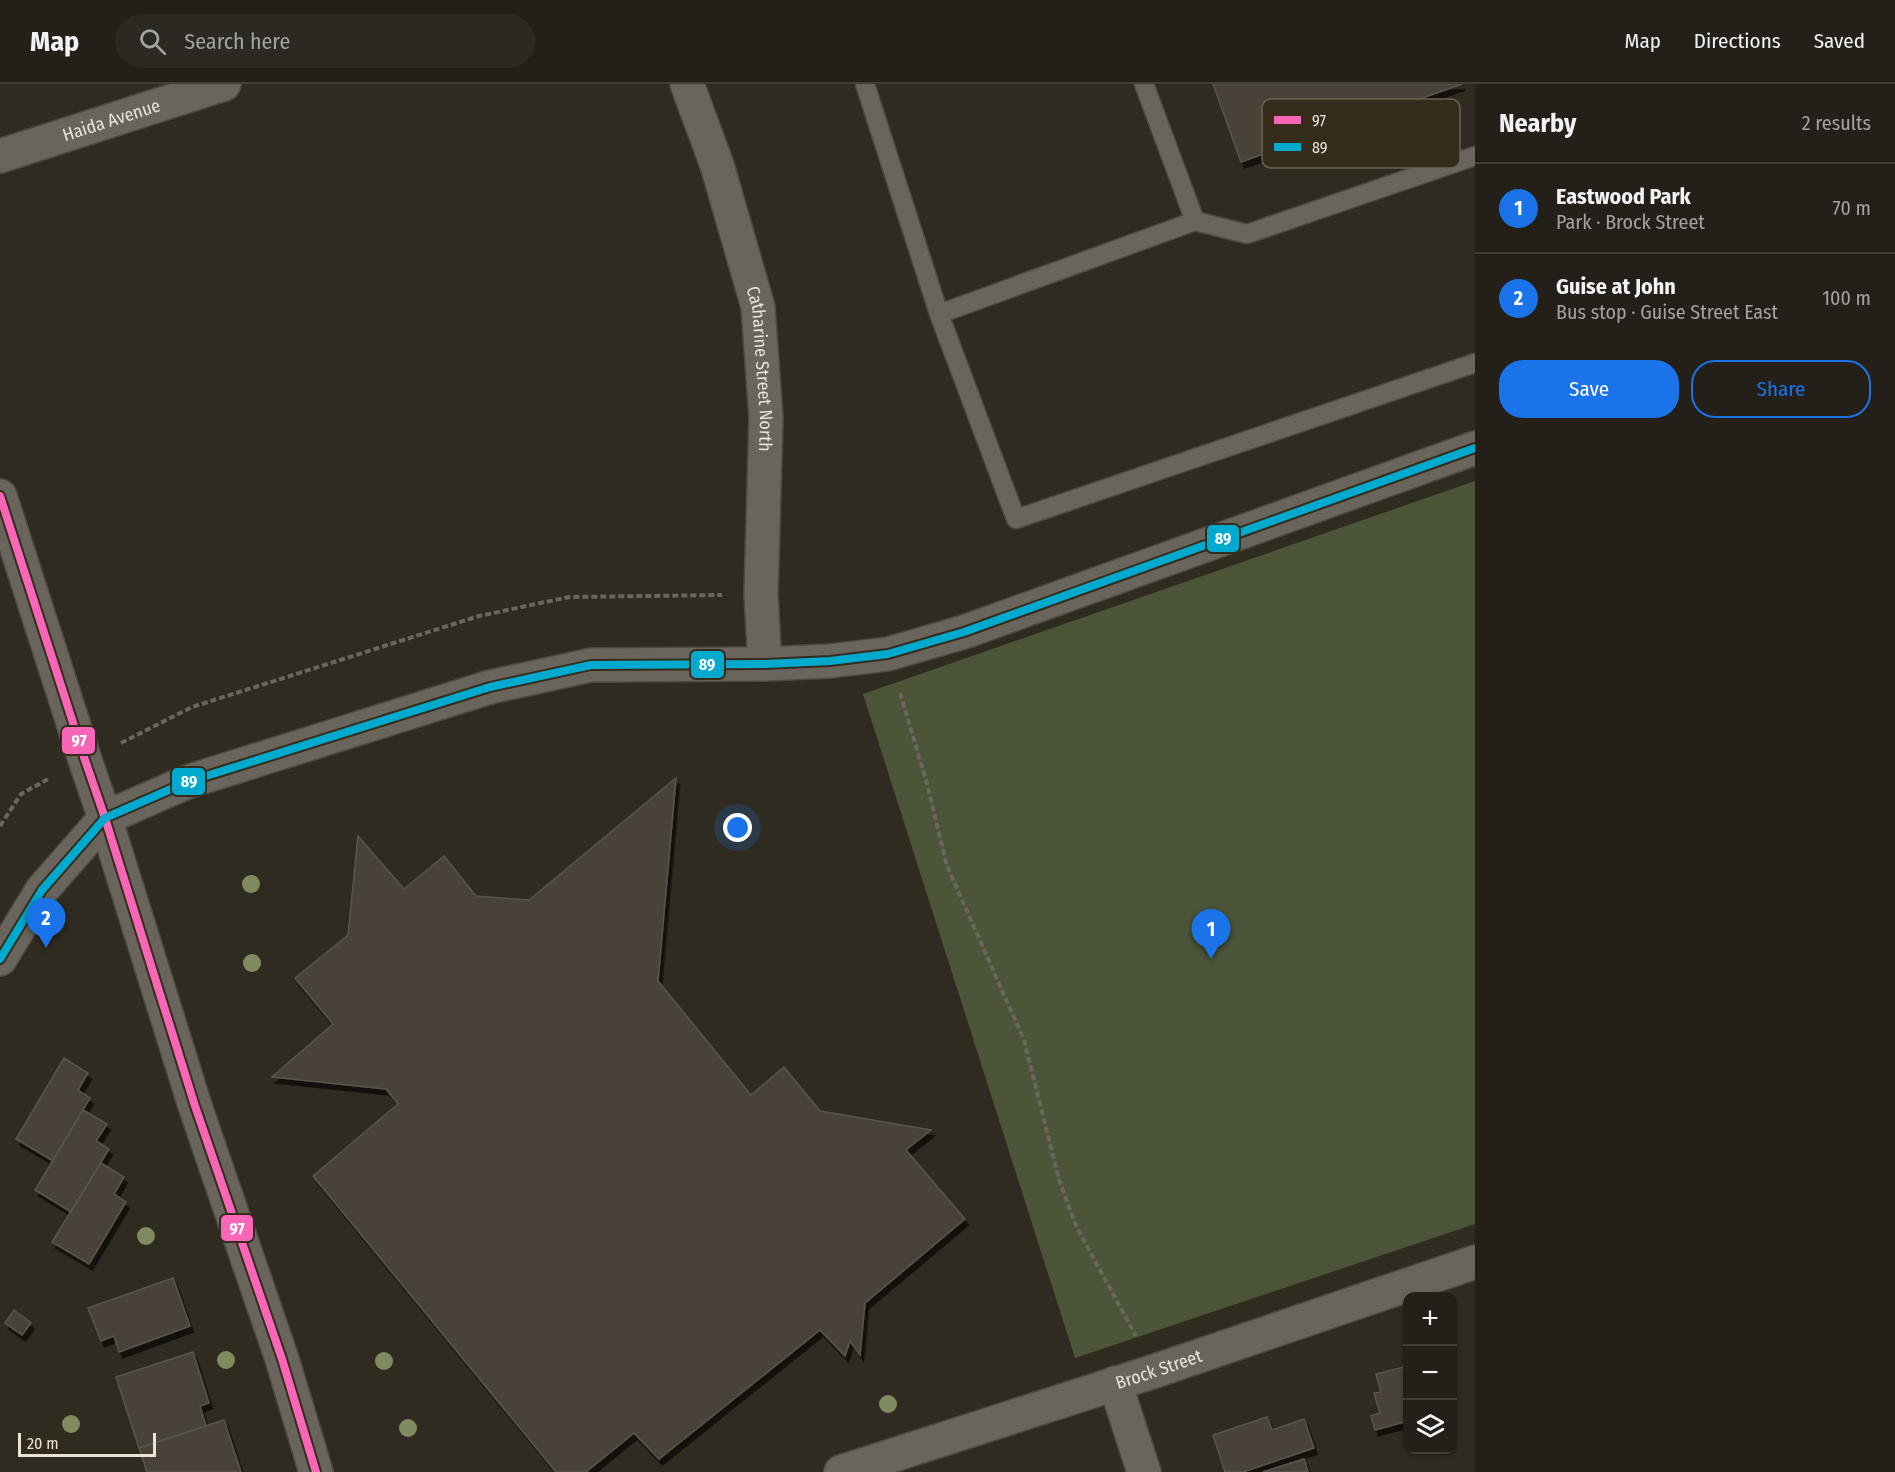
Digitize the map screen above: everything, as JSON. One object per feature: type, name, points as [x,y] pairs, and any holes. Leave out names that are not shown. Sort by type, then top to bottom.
[{"type":"street","name":"Haida Avenue","points":[[0,156],[224,84]]},
{"type":"street","name":"Catharine Street North","points":[[687,84],[717,165],[758,307],[766,418],[761,595],[765,664]]},
{"type":"street","points":[[0,959],[42,890],[105,818],[186,782],[490,687],[591,665],[765,664],[830,661],[888,654],[975,628],[1475,448]]},
{"type":"street","points":[[0,496],[105,818],[195,1106],[282,1359],[316,1472]]},
{"type":"street","name":"Brock Street","points":[[841,1472],[1155,1371],[1475,1262]]},
{"type":"street","points":[[1115,1383],[1144,1472]]},
{"type":"lane","points":[[865,84],[939,314],[1016,519],[1475,363]]},
{"type":"lane","points":[[1144,84],[1194,221]]},
{"type":"lane","points":[[1460,161],[1475,156]]},
{"type":"lane","points":[[939,314],[1194,221],[1247,234],[1440,168]]},
{"type":"path","points":[[0,826],[21,794],[192,707],[479,616],[570,597],[761,595]]},
{"type":"path","points":[[888,654],[926,780],[947,866],[1024,1040],[1059,1180],[1073,1219],[1155,1371]]},
{"type":"green space","points":[[1475,481],[1475,1224],[1075,1358],[863,694]]},
{"type":"building","points":[[1213,84],[1462,84],[1420,99],[1262,99],[1262,155],[1241,162]]},
{"type":"building","points":[[676,778],[658,981],[751,1095],[784,1067],[820,1111],[931,1130],[906,1150],[965,1219],[865,1303],[860,1355],[850,1341],[845,1356],[820,1330],[659,1459],[634,1433],[586,1472],[556,1472],[313,1176],[398,1104],[386,1089],[272,1077],[333,1024],[295,978],[348,935],[358,836],[404,889],[444,856],[476,896],[529,900]]},
{"type":"building","points":[[64,1058],[88,1073],[78,1090],[90,1098],[53,1161],[16,1139]]},
{"type":"building","points":[[83,1110],[107,1124],[96,1141],[109,1149],[71,1212],[35,1190]]},
{"type":"building","points":[[101,1163],[124,1177],[114,1194],[126,1202],[89,1264],[52,1242]]},
{"type":"building","points":[[173,1278],[190,1326],[119,1352],[114,1336],[101,1341],[88,1308]]},
{"type":"building","points":[[14,1310],[31,1323],[22,1335],[5,1323]]},
{"type":"building","points":[[193,1352],[209,1403],[200,1406],[206,1426],[139,1448],[116,1377]]},
{"type":"building","points":[[1403,1367],[1403,1422],[1375,1430],[1371,1416],[1380,1413],[1374,1393],[1381,1392],[1376,1374]]},
{"type":"building","points":[[1267,1417],[1272,1430],[1304,1419],[1314,1448],[1243,1472],[1225,1472],[1213,1435]]},
{"type":"building","points":[[224,1420],[241,1472],[147,1472],[139,1448]]},
{"type":"building","points":[[1304,1459],[1308,1472],[1263,1472]]},
{"type":"transit line","name":"89","points":[[0,959],[42,890],[105,818],[187,782],[490,687],[591,665],[765,664],[830,661],[888,654],[964,632],[1475,448]]},
{"type":"transit line","name":"97","points":[[0,496],[105,818],[195,1106],[282,1359],[316,1472]]},
{"type":"place","name":"Guise at John","points":[[46,948]]},
{"type":"place","name":"Eastwood Park","points":[[1211,959]]}]
